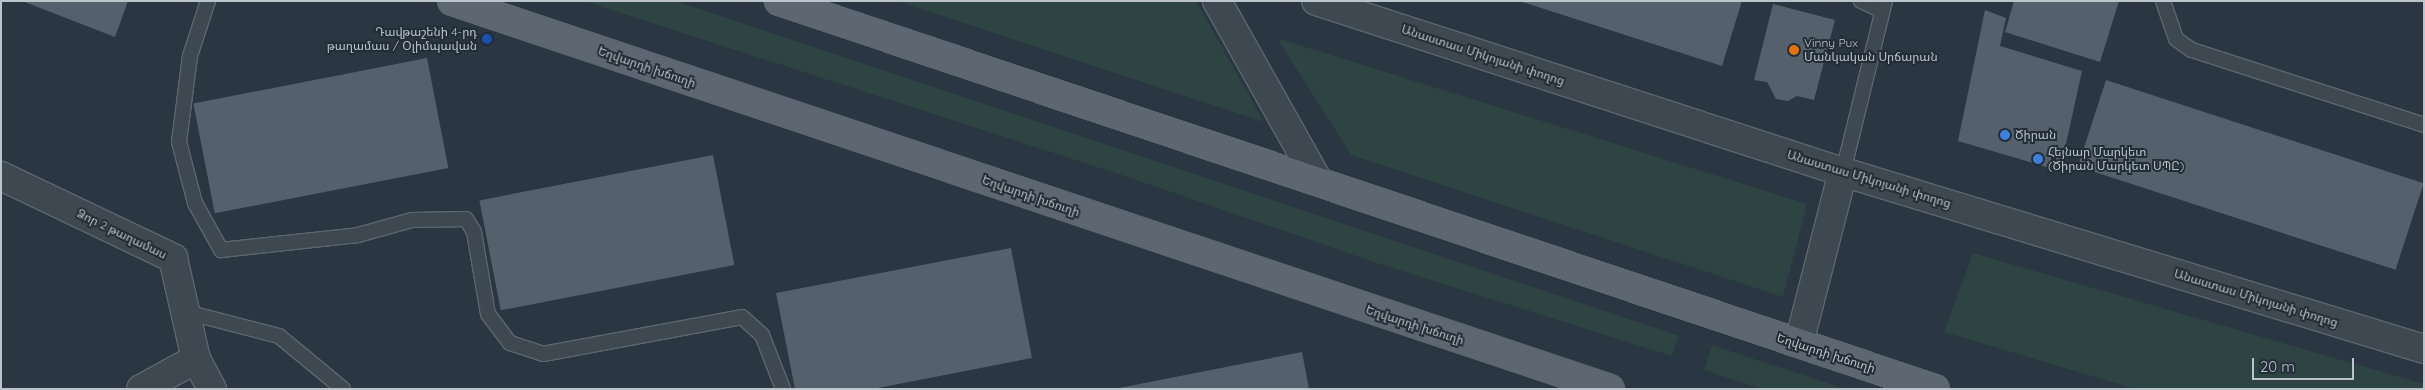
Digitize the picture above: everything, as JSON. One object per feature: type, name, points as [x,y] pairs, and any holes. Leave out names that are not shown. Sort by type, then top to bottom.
[{"type":"main road","name":"Եղվարդի խճուղի","points":[[452,1],[1610,389]]},
{"type":"main road","name":"Եղվարդի խճուղի","points":[[780,1],[1924,387]]},
{"type":"street","points":[[1217,1],[1318,181]]},
{"type":"street","name":"Անաստաս Միկոյանի փողոց","points":[[1316,1],[1843,172],[2424,349]]},
{"type":"street","points":[[1798,343],[1843,172]]},
{"type":"street","name":"Ձոր 2 թաղամաս","points":[[1,176],[173,258],[196,359],[212,389]]},
{"type":"street","points":[[141,389],[196,359]]},
{"type":"lane","points":[[208,1],[190,56],[179,142],[195,203],[221,250],[358,235],[412,220],[466,219],[474,232],[488,314],[510,343],[543,354],[742,317],[762,335],[783,389]]},
{"type":"lane","points":[[1843,172],[1884,6],[1862,1]]},
{"type":"lane","points":[[2163,1],[2176,40],[2192,50],[2424,125]]},
{"type":"lane","points":[[186,312],[279,336],[343,389]]},
{"type":"green space","points":[[584,1],[676,1],[1679,336],[1672,356],[1380,264],[1119,174]]},
{"type":"green space","points":[[897,1],[1196,1],[1264,122]]},
{"type":"green space","points":[[1277,38],[1807,204],[1783,297],[1351,155]]},
{"type":"green space","points":[[1973,253],[2424,384],[2424,389],[2135,389],[1944,332]]},
{"type":"green space","points":[[1712,345],[1845,389],[1762,389],[1704,370]]},
{"type":"building","points":[[22,1],[128,1],[115,37]]},
{"type":"building","points":[[1519,1],[1742,1],[1722,66]]},
{"type":"building","points":[[2014,1],[2119,1],[2100,62],[2005,32]]},
{"type":"building","name":"Vinny Pux Մանկական Սրճարան","points":[[1773,4],[1835,20],[1814,100],[1797,96],[1788,101],[1776,99],[1767,82],[1754,80]]},
{"type":"building","points":[[1985,10],[2006,18],[2000,46],[2082,71],[2060,171],[1958,141]]},
{"type":"building","points":[[427,58],[448,168],[215,213],[193,103]]},
{"type":"building","points":[[2106,80],[2424,183],[2396,270],[2078,167]]},
{"type":"building","points":[[713,155],[734,265],[501,310],[479,200]]},
{"type":"building","points":[[1011,248],[1032,358],[873,389],[795,389],[776,293]]},
{"type":"building","points":[[1302,352],[1309,389],[1119,389],[1119,388]]},
{"type":"place","name":"Դավթաշենի 4-րդ թաղամաս / Օլիմպավան","points":[[487,39]]},
{"type":"place","name":"Vinny Pux Մանկական Սրճարան","points":[[1794,50]]},
{"type":"place","name":"Ծիրան","points":[[2005,135]]},
{"type":"place","name":"Հեյնար Մարկետ (Ծիրան Մարկետ ՍՊԸ)","points":[[2038,159]]}]
